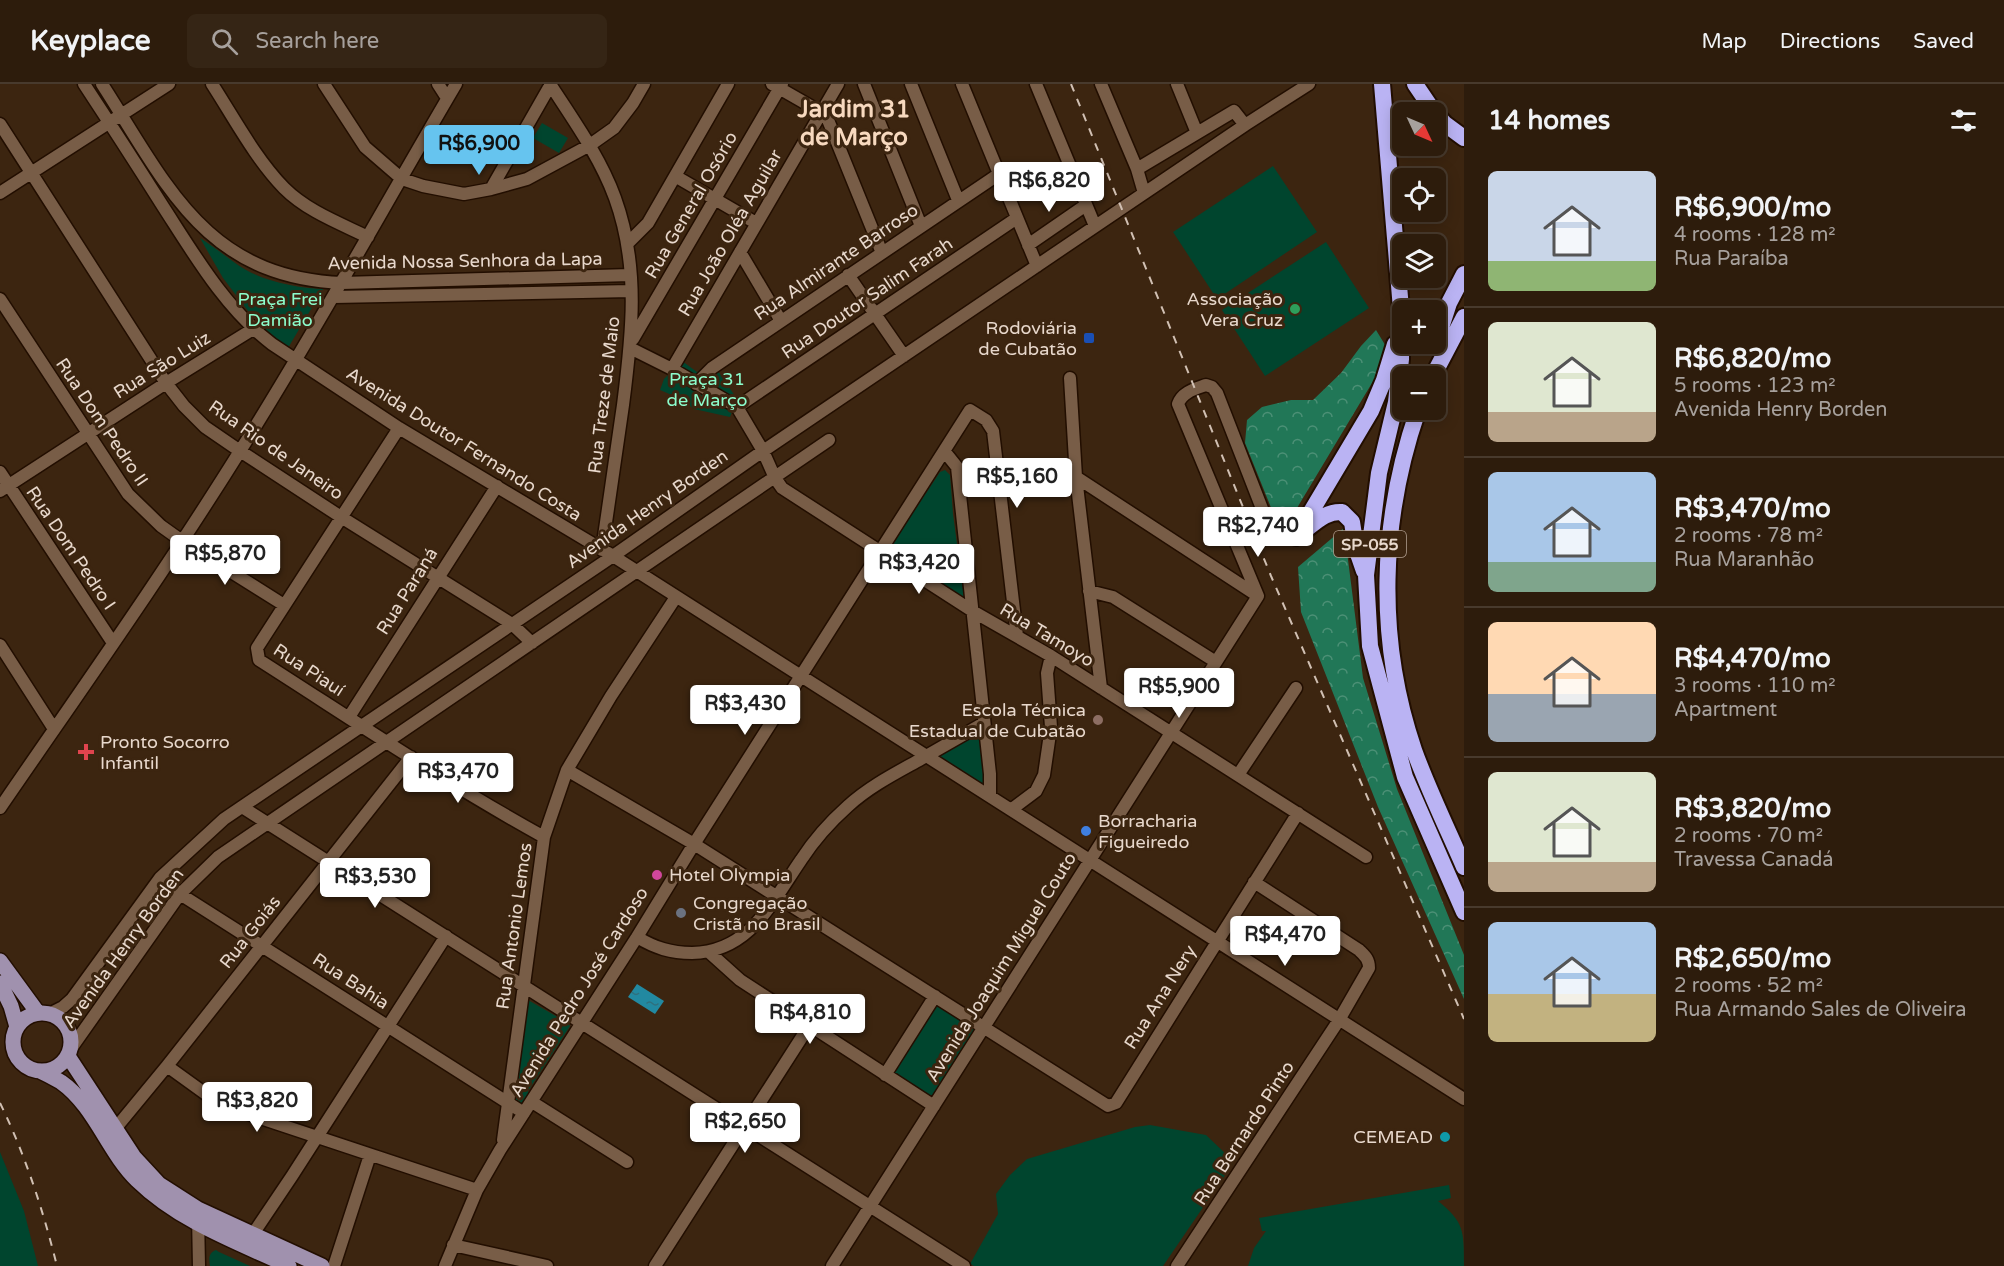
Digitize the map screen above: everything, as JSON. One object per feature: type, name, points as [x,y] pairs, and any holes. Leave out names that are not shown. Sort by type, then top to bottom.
[{"type":"highway","name":"SP-055","points":[[1382,84],[1400,300]]},
{"type":"highway","points":[[1415,84],[1427,102]]},
{"type":"highway","points":[[1446,122],[1462,136]]},
{"type":"highway","points":[[1446,312],[1464,274]]},
{"type":"highway","points":[[1438,366],[1464,317]]},
{"type":"highway","points":[[1296,537],[1371,411],[1393,354]]},
{"type":"highway","name":"SP-055","points":[[1401,354],[1396,402],[1379,472],[1366,575],[1370,646],[1405,777],[1464,912]]},
{"type":"highway","name":"SP-055","points":[[1414,420],[1394,496],[1388,552],[1387,603],[1390,650],[1399,696],[1414,750],[1464,867]]},
{"type":"highway","points":[[1296,537],[1325,514],[1342,512],[1352,522],[1356,548],[1366,575]]},
{"type":"main road","points":[[0,962],[44,1013],[62,1020],[69,1030],[71,1037],[69,1053],[59,1066],[40,1071]]},
{"type":"main road","points":[[0,983],[11,1006],[17,1027],[13,1046],[18,1059],[28,1067],[62,1083],[83,1105],[135,1178],[163,1203],[252,1234],[322,1266]]},
{"type":"main road","points":[[17,1027],[26,1018],[44,1013]]},
{"type":"main road","points":[[69,1053],[134,1157],[159,1184],[198,1216],[289,1266]]},
{"type":"street","points":[[84,84],[219,289],[253,329],[296,360]]},
{"type":"street","name":"Avenida Nossa Senhora da Lapa","points":[[102,84],[182,207],[226,248],[275,271],[305,279],[342,283],[630,276]]},
{"type":"street","points":[[0,193],[169,84]]},
{"type":"street","points":[[212,84],[264,164],[284,189],[324,217],[368,237]]},
{"type":"street","points":[[324,84],[365,147],[402,179],[423,186],[465,194],[527,179],[590,145],[614,128],[644,84]]},
{"type":"street","points":[[438,84],[447,98]]},
{"type":"street","points":[[0,808],[182,541],[240,451],[334,297],[456,84]]},
{"type":"street","points":[[491,189],[550,84]]},
{"type":"street","name":"Rua Treze de Maio","points":[[550,84],[590,145],[615,197],[627,244],[632,291],[630,345],[608,553]]},
{"type":"street","points":[[627,244],[648,223],[728,84]]},
{"type":"street","name":"Rua João Oléa Aguilar","points":[[672,369],[838,84]]},
{"type":"street","points":[[864,84],[921,226]]},
{"type":"street","points":[[911,84],[958,200]]},
{"type":"street","points":[[962,84],[1037,266]]},
{"type":"street","points":[[1036,84],[1095,226]]},
{"type":"street","points":[[1101,84],[1137,169],[1144,193]]},
{"type":"street","points":[[1178,84],[1197,133]]},
{"type":"street","name":"Avenida Henry Borden","points":[[44,1013],[63,1007],[72,999],[160,878],[224,819],[512,624],[608,553],[1309,84]]},
{"type":"street","points":[[778,86],[826,115],[882,253]]},
{"type":"street","name":"Rua General Osório","points":[[630,345],[716,200],[778,86]]},
{"type":"street","points":[[1137,169],[1234,111],[1245,125]]},
{"type":"street","name":"Rua Rio de Janeiro","points":[[0,124],[166,383],[205,427],[341,517],[512,624],[532,643]]},
{"type":"street","name":"Rua Almirante Barroso","points":[[696,384],[712,368],[999,174]]},
{"type":"street","points":[[675,176],[756,224]]},
{"type":"street","points":[[1028,245],[1086,206]]},
{"type":"street","name":"Rua Doutor Salim Farah","points":[[737,407],[1017,218]]},
{"type":"street","points":[[740,252],[781,321]]},
{"type":"street","points":[[848,275],[904,356]]},
{"type":"street","name":"Avenida Nossa Senhora da Lapa","points":[[334,297],[632,291]]},
{"type":"street","name":"Rua Dom Pedro II","points":[[0,299],[87,435],[128,494],[161,526],[182,541],[284,605]]},
{"type":"street","name":"Rua São Luiz","points":[[4,488],[253,329]]},
{"type":"street","points":[[630,345],[737,407],[763,451],[775,478]]},
{"type":"street","name":"Avenida Doutor Fernando Costa","points":[[296,360],[399,428],[608,553],[1464,1099]]},
{"type":"street","points":[[1070,378],[1076,477],[1101,688]]},
{"type":"street","points":[[1258,596],[1178,404],[1180,398],[1186,393],[1206,385],[1212,387],[1217,393],[1268,524],[1275,533],[1284,537],[1296,537]]},
{"type":"street","name":"Avenida Pedro José Cardoso","points":[[444,1266],[477,1190],[500,1150],[970,410],[986,420],[993,431],[1017,636]]},
{"type":"street","name":"Rua Piauí","points":[[399,428],[257,648],[259,660],[490,807],[544,837]]},
{"type":"street","name":"Avenida Henry Borden","points":[[69,1053],[180,894],[218,857],[829,440]]},
{"type":"street","points":[[945,452],[957,467],[974,612],[990,774],[990,795]]},
{"type":"street","name":"Rua Dom Pedro I","points":[[0,472],[4,488],[113,643]]},
{"type":"street","points":[[1076,477],[1258,596]]},
{"type":"street","name":"Rua Tamoyo","points":[[775,478],[782,488],[880,552],[974,612],[1101,688],[1366,857]]},
{"type":"street","name":"Rua Paraná","points":[[349,717],[497,486]]},
{"type":"street","points":[[1089,591],[1113,597],[1216,662]]},
{"type":"street","name":"Avenida Joaquim Miguel Couto","points":[[831,1266],[1258,596]]},
{"type":"street","name":"Rua Antonio Lemos","points":[[500,1150],[544,837],[567,770],[611,696],[676,597]]},
{"type":"street","points":[[0,645],[54,729]]},
{"type":"street","points":[[1012,809],[1036,792],[1044,775],[1051,727],[1047,673],[1050,656]]},
{"type":"street","points":[[1238,775],[1296,688]]},
{"type":"street","points":[[637,937],[655,948],[669,951],[710,953],[725,948],[744,935],[761,918],[807,851],[830,823],[874,786],[984,723]]},
{"type":"street","name":"Rua Goiás","points":[[115,1129],[411,756]]},
{"type":"street","points":[[567,770],[694,844],[984,1028]]},
{"type":"street","points":[[242,807],[964,1266]]},
{"type":"street","name":"Rua Ana Nery","points":[[984,1028],[1108,1106],[1116,1103],[1298,813]]},
{"type":"street","name":"Rua Bahia","points":[[160,878],[180,894],[524,1113]]},
{"type":"street","name":"Rua Bernardo Pinto","points":[[1177,1266],[1340,1020],[1369,968],[1366,956],[1254,882]]},
{"type":"street","points":[[252,1234],[317,1138],[446,936]]},
{"type":"street","points":[[710,953],[740,980],[934,1106]]},
{"type":"street","points":[[885,1075],[935,996]]},
{"type":"street","points":[[654,1266],[809,1026]]},
{"type":"street","points":[[167,1066],[221,1105],[477,1190]]},
{"type":"street","points":[[532,1102],[627,1162]]},
{"type":"street","points":[[334,1266],[370,1155]]},
{"type":"street","points":[[198,1216],[199,1266]]},
{"type":"street","points":[[453,1245],[547,1266]]},
{"type":"green space","points":[[542,123],[568,138],[559,153],[533,138]]},
{"type":"green space","points":[[1273,166],[1317,232],[1217,299],[1173,232]]},
{"type":"green space","name":"Praça Frei Damião","points":[[200,238],[247,271],[290,285],[323,289],[288,348],[261,328],[223,278]]},
{"type":"green space","name":"Associação Vera Cruz","points":[[1326,242],[1369,308],[1265,376],[1222,310]]},
{"type":"green space","points":[[1376,330],[1390,353],[1294,513],[1288,508],[1274,515],[1245,443],[1247,420],[1262,407],[1291,400],[1313,400],[1341,373]]},
{"type":"green space","name":"Praça 31 de Março","points":[[682,361],[697,372],[712,362],[737,399],[730,417],[694,409],[681,399],[660,390],[664,379]]},
{"type":"green space","points":[[945,470],[950,475],[964,597],[960,597],[889,549],[940,472]]},
{"type":"green space","points":[[1344,528],[1363,678],[1397,789],[1464,955],[1464,999],[1378,807],[1301,612],[1298,567]]},
{"type":"green space","points":[[976,733],[980,735],[986,782],[983,784],[944,760],[940,755]]},
{"type":"green space","points":[[528,1000],[570,1026],[528,1091],[528,1098],[523,1105],[516,1102],[514,1096]]},
{"type":"green space","points":[[935,1002],[975,1029],[932,1099],[891,1073]]},
{"type":"green space","points":[[1150,1125],[1206,1135],[1228,1156],[1236,1159],[1163,1266],[974,1266],[970,1264],[998,1214],[996,1194],[1010,1175],[1027,1159],[1135,1127]]},
{"type":"green space","points":[[0,1152],[24,1211],[38,1266],[0,1266]]},
{"type":"green space","points":[[1449,1185],[1451,1198],[1438,1201],[1453,1215],[1461,1228],[1464,1266],[1248,1266],[1254,1248],[1266,1231],[1262,1231],[1259,1218]]},
{"type":"green space","points":[[216,1250],[250,1266],[210,1266],[210,1255]]},
{"type":"water","points":[[637,984],[664,1001],[655,1014],[628,997]]},
{"type":"railway","points":[[1071,84],[1271,576],[1464,1019]]},
{"type":"railway","points":[[0,1103],[33,1183],[57,1266]]},
{"type":"place","name":"Associação Vera Cruz","points":[[1295,309]]},
{"type":"place","name":"Rodoviária de Cubatão","points":[[1089,338]]},
{"type":"place","name":"Escola Técnica Estadual de Cubatão","points":[[1098,720]]},
{"type":"place","name":"Pronto Socorro Infantil","points":[[86,752]]},
{"type":"place","name":"Borracharia Figueiredo","points":[[1086,831]]},
{"type":"place","name":"Hotel Olympia","points":[[657,875]]},
{"type":"place","name":"Congregação Cristã no Brasil","points":[[681,913]]},
{"type":"place","name":"CEMEAD","points":[[1445,1137]]},
{"type":"district","name":"Jardim 31 de Março","points":[[854,123]]}]
